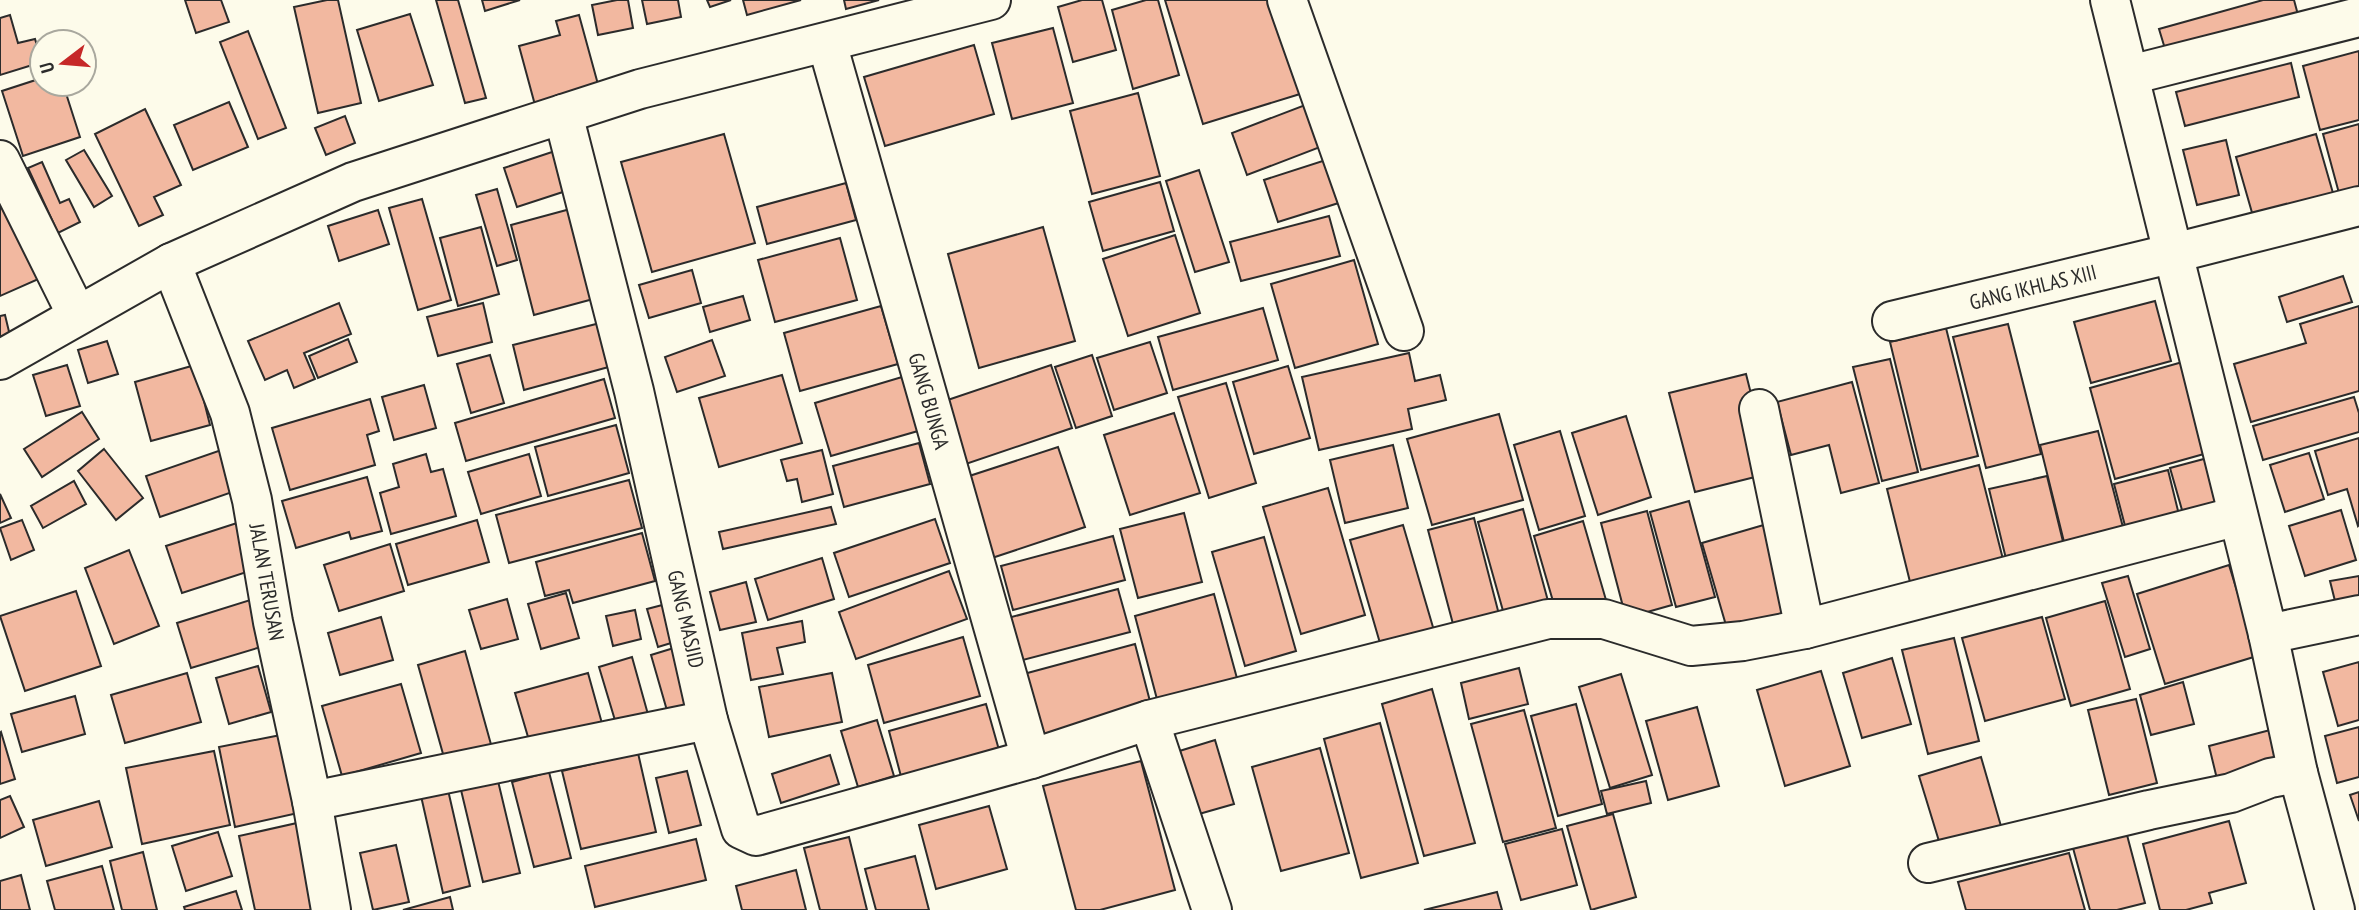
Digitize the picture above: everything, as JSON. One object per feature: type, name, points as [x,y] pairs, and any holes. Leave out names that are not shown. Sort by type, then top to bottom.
[{"type":"street","points":[[1287,0],[1404,331]]},
{"type":"street","points":[[2110,0],[2268,634],[2298,773],[2335,910]]},
{"type":"street","points":[[0,360],[171,263],[353,182],[640,89],[827,43],[970,3]]},
{"type":"street","points":[[2130,75],[2359,17]]},
{"type":"street","name":"GANG BUNGA","points":[[827,43],[1031,759]]},
{"type":"street","name":"GANG MASJID","points":[[563,114],[634,391],[708,720],[741,830],[756,836],[1031,759]]},
{"type":"street","points":[[0,160],[77,315]]},
{"type":"street","name":"GANG IKHLAS XIII","points":[[1892,321],[2359,205]]},
{"type":"street","name":"JALAN TERUSAN","points":[[171,263],[230,413],[252,500],[331,910]]},
{"type":"street","points":[[1759,409],[1805,629]]},
{"type":"street","points":[[1031,759],[1149,720],[1548,619],[1604,620],[1691,646],[1743,641],[1805,629],[2238,516]]},
{"type":"street","points":[[2268,634],[2359,615]]},
{"type":"street","points":[[312,801],[708,720]]},
{"type":"street","points":[[1149,720],[1212,910]]},
{"type":"street","points":[[1928,863],[2231,793],[2270,778],[2298,773]]},
{"type":"building","points":[[185,0],[221,0],[229,22],[196,33]]},
{"type":"building","points":[[338,0],[361,103],[318,113],[294,7]]},
{"type":"building","points":[[436,0],[458,0],[486,98],[465,103]]},
{"type":"building","points":[[482,0],[520,0],[485,11]]},
{"type":"building","points":[[628,0],[633,28],[598,35],[592,5]]},
{"type":"building","points":[[642,0],[678,0],[681,17],[647,24]]},
{"type":"building","points":[[707,0],[731,0],[710,7]]},
{"type":"building","points":[[743,0],[801,0],[747,15]]},
{"type":"building","points":[[844,0],[879,0],[846,9]]},
{"type":"building","points":[[1082,0],[1102,0],[1116,50],[1073,62],[1058,7]]},
{"type":"building","points":[[1146,0],[1158,0],[1179,75],[1133,89],[1112,10]]},
{"type":"building","points":[[1165,0],[1271,0],[1300,94],[1203,124]]},
{"type":"building","points":[[2263,0],[2294,0],[2301,26],[2169,62],[2159,29]]},
{"type":"building","points":[[410,14],[433,85],[379,101],[357,30]]},
{"type":"building","points":[[10,15],[18,43],[28,41],[28,66],[0,75],[0,18]]},
{"type":"building","points":[[579,15],[599,88],[535,105],[519,46],[560,35],[556,21]]},
{"type":"building","points":[[1053,28],[1073,103],[1012,119],[992,43]]},
{"type":"building","points":[[248,31],[286,128],[258,139],[220,42]]},
{"type":"building","points":[[974,45],[994,114],[885,146],[864,77]]},
{"type":"building","points":[[2359,51],[2359,120],[2320,130],[2303,66]]},
{"type":"building","points":[[2291,63],[2299,97],[2185,126],[2176,92]]},
{"type":"building","points":[[28,83],[28,98],[67,98],[80,137],[23,156],[2,91]]},
{"type":"building","points":[[1138,93],[1160,176],[1092,194],[1070,111]]},
{"type":"building","points":[[229,102],[248,147],[193,170],[174,125]]},
{"type":"building","points":[[1313,102],[1328,144],[1247,175],[1232,133]]},
{"type":"building","points":[[145,109],[181,185],[154,197],[163,215],[139,226],[95,134]]},
{"type":"building","points":[[345,116],[355,143],[326,155],[315,128]]},
{"type":"building","points":[[2359,124],[2359,204],[2343,208],[2323,134]]},
{"type":"building","points":[[724,134],[755,243],[652,272],[621,162]]},
{"type":"building","points":[[2316,134],[2337,207],[2257,230],[2236,157]]},
{"type":"building","points":[[2226,140],[2239,195],[2197,205],[2183,150]]},
{"type":"building","points":[[561,149],[575,188],[517,207],[504,168]]},
{"type":"building","points":[[84,150],[112,196],[94,207],[66,160]]},
{"type":"building","points":[[1332,158],[1345,201],[1278,222],[1264,180]]},
{"type":"building","points":[[42,162],[60,203],[69,199],[80,222],[58,233],[28,168]]},
{"type":"building","points":[[1199,170],[1229,262],[1195,272],[1166,181]]},
{"type":"building","points":[[1160,182],[1174,231],[1103,251],[1089,202]]},
{"type":"building","points":[[0,183],[43,277],[0,296]]},
{"type":"building","points":[[846,183],[856,220],[767,244],[757,207]]},
{"type":"building","points":[[497,189],[517,260],[497,266],[476,195]]},
{"type":"building","points":[[422,199],[451,300],[418,310],[389,208]]},
{"type":"building","points":[[585,205],[608,295],[534,315],[511,225]]},
{"type":"building","points":[[378,210],[389,244],[339,261],[328,226]]},
{"type":"building","points":[[1329,216],[1340,256],[1241,281],[1230,242]]},
{"type":"building","points":[[481,227],[499,294],[458,306],[440,238]]},
{"type":"building","points":[[1043,227],[1075,341],[979,368],[948,254]]},
{"type":"building","points":[[1175,235],[1200,313],[1128,336],[1103,259]]},
{"type":"building","points":[[840,238],[857,300],[775,322],[758,260]]},
{"type":"building","points":[[1354,260],[1378,344],[1295,368],[1271,284]]},
{"type":"building","points":[[692,270],[701,303],[649,318],[639,285]]},
{"type":"building","points":[[2343,276],[2352,302],[2287,322],[2279,297]]},
{"type":"building","points":[[743,296],[750,320],[710,332],[703,307]]},
{"type":"building","points":[[2155,301],[2171,361],[2091,383],[2074,322]]},
{"type":"building","points":[[339,303],[351,334],[304,353],[315,379],[294,388],[287,370],[265,380],[248,341]]},
{"type":"building","points":[[483,303],[492,342],[438,356],[427,317]]},
{"type":"building","points":[[881,306],[898,364],[800,391],[784,333]]},
{"type":"building","points":[[2359,306],[2359,391],[2251,422],[2234,364],[2306,343],[2300,324]]},
{"type":"building","points":[[1263,308],[1278,360],[1173,390],[1158,337]]},
{"type":"building","points":[[5,315],[11,340],[0,342],[0,316]]},
{"type":"building","points":[[604,322],[616,365],[524,390],[513,345]]},
{"type":"building","points":[[2008,324],[2041,454],[1986,468],[1953,337]]},
{"type":"building","points":[[1946,328],[1978,456],[1921,470],[1890,342]]},
{"type":"building","points":[[348,339],[357,362],[318,378],[309,356]]},
{"type":"building","points":[[712,340],[725,376],[677,392],[665,357]]},
{"type":"building","points":[[107,341],[118,374],[88,383],[78,350]]},
{"type":"building","points":[[1150,342],[1167,393],[1114,410],[1097,358]]},
{"type":"building","points":[[1409,353],[1415,381],[1440,375],[1446,400],[1408,409],[1412,429],[1319,450],[1302,377]]},
{"type":"building","points":[[490,355],[504,403],[471,413],[457,364]]},
{"type":"building","points":[[1092,355],[1112,416],[1076,428],[1055,367]]},
{"type":"building","points":[[1890,359],[1918,472],[1882,481],[1853,367]]},
{"type":"building","points":[[2186,361],[2211,452],[2115,479],[2090,388]]},
{"type":"building","points":[[67,365],[80,406],[46,416],[33,375]]},
{"type":"building","points":[[195,365],[210,425],[151,441],[135,382]]},
{"type":"building","points":[[1051,365],[1072,428],[951,469],[930,406]]},
{"type":"building","points":[[1288,366],[1310,438],[1254,454],[1233,382]]},
{"type":"building","points":[[1746,374],[1771,473],[1695,492],[1669,393]]},
{"type":"building","points":[[782,375],[802,443],[719,467],[699,398]]},
{"type":"building","points":[[902,377],[918,431],[831,456],[815,403]]},
{"type":"building","points":[[604,379],[615,418],[466,461],[455,423]]},
{"type":"building","points":[[1852,382],[1879,483],[1841,493],[1829,445],[1791,455],[1777,402]]},
{"type":"building","points":[[1226,383],[1256,483],[1209,498],[1178,397]]},
{"type":"building","points":[[424,385],[436,428],[394,440],[382,397]]},
{"type":"building","points":[[2354,397],[2359,413],[2359,432],[2263,460],[2253,426]]},
{"type":"building","points":[[370,399],[379,431],[367,435],[375,465],[290,490],[272,428]]},
{"type":"building","points":[[82,412],[99,439],[42,477],[24,449]]},
{"type":"building","points":[[1174,413],[1200,493],[1130,515],[1104,435]]},
{"type":"building","points":[[1499,414],[1523,500],[1432,525],[1407,439]]},
{"type":"building","points":[[1626,416],[1651,497],[1598,515],[1572,433]]},
{"type":"building","points":[[616,425],[629,473],[548,496],[535,447]]},
{"type":"building","points":[[1560,431],[1585,516],[1539,530],[1514,445]]},
{"type":"building","points":[[2098,431],[2125,535],[2066,550],[2040,445]]},
{"type":"building","points":[[2359,438],[2358,526],[2347,489],[2328,495],[2315,451]]},
{"type":"building","points":[[919,443],[930,484],[844,507],[833,466]]},
{"type":"building","points":[[1393,445],[1408,508],[1345,523],[1330,460]]},
{"type":"building","points":[[230,447],[244,488],[160,517],[146,476]]},
{"type":"building","points":[[1058,447],[1085,527],[980,562],[954,481]]},
{"type":"building","points":[[104,449],[143,498],[116,520],[78,471]]},
{"type":"building","points":[[822,450],[833,494],[802,502],[797,479],[787,481],[781,460]]},
{"type":"building","points":[[2309,453],[2324,499],[2285,512],[2270,465]]},
{"type":"building","points":[[426,454],[431,472],[443,469],[456,516],[391,534],[380,493],[399,487],[393,464]]},
{"type":"building","points":[[529,454],[541,496],[481,514],[468,472]]},
{"type":"building","points":[[2215,456],[2230,512],[2186,524],[2170,468]]},
{"type":"building","points":[[1979,465],[2006,571],[1913,594],[1887,489]]},
{"type":"building","points":[[2168,470],[2182,527],[2129,541],[2114,484]]},
{"type":"building","points":[[2047,476],[2067,558],[2009,571],[1989,489]]},
{"type":"building","points":[[367,477],[382,531],[351,539],[349,532],[296,548],[282,501]]},
{"type":"building","points":[[629,480],[642,528],[509,563],[496,515]]},
{"type":"building","points":[[74,481],[86,504],[43,528],[31,506]]},
{"type":"building","points":[[1328,488],[1365,615],[1301,634],[1263,507]]},
{"type":"building","points":[[0,494],[11,518],[0,523]]},
{"type":"building","points":[[1689,501],[1715,597],[1676,607],[1650,512]]},
{"type":"building","points":[[831,507],[836,524],[723,549],[719,532]]},
{"type":"building","points":[[1523,509],[1551,612],[1507,625],[1478,522]]},
{"type":"building","points":[[2341,510],[2356,560],[2305,576],[2289,526]]},
{"type":"building","points":[[1647,511],[1672,605],[1626,618],[1601,523]]},
{"type":"building","points":[[1184,513],[1202,582],[1138,598],[1120,529]]},
{"type":"building","points":[[1474,518],[1502,626],[1457,639],[1428,530]]},
{"type":"building","points":[[935,519],[950,563],[849,597],[834,553]]},
{"type":"building","points":[[22,520],[34,550],[11,560],[0,528]]},
{"type":"building","points":[[477,520],[489,562],[408,585],[396,544]]},
{"type":"building","points":[[1583,521],[1606,600],[1557,615],[1534,536]]},
{"type":"building","points":[[240,522],[256,569],[182,593],[166,546]]},
{"type":"building","points":[[1767,524],[1795,621],[1730,639],[1702,543]]},
{"type":"building","points":[[1403,525],[1435,634],[1382,650],[1350,540]]},
{"type":"building","points":[[642,533],[655,581],[573,603],[569,590],[545,596],[536,562]]},
{"type":"building","points":[[1113,536],[1125,580],[1013,610],[1001,566]]},
{"type":"building","points":[[1264,537],[1296,651],[1245,666],[1212,552]]},
{"type":"building","points":[[390,544],[404,591],[339,611],[324,565]]},
{"type":"building","points":[[129,550],[159,626],[114,644],[85,568]]},
{"type":"building","points":[[822,558],[834,599],[768,620],[755,579]]},
{"type":"building","points":[[2229,565],[2257,656],[2165,684],[2137,594]]},
{"type":"building","points":[[949,571],[967,619],[856,659],[839,612]]},
{"type":"building","points":[[2128,576],[2150,649],[2125,657],[2102,583]]},
{"type":"building","points":[[2359,576],[2359,613],[2339,617],[2330,581]]},
{"type":"building","points":[[746,582],[756,622],[720,630],[710,592]]},
{"type":"building","points":[[1118,589],[1130,632],[1015,662],[1004,619]]},
{"type":"building","points":[[76,591],[101,666],[25,691],[0,616]]},
{"type":"building","points":[[566,593],[579,638],[541,649],[528,604]]},
{"type":"building","points":[[1214,594],[1238,682],[1158,703],[1135,616]]},
{"type":"building","points":[[260,597],[274,643],[191,668],[177,623]]},
{"type":"building","points":[[507,599],[518,639],[481,649],[469,610]]},
{"type":"building","points":[[2105,601],[2130,689],[2071,706],[2046,618]]},
{"type":"building","points":[[670,603],[681,640],[658,647],[647,609]]},
{"type":"building","points":[[635,610],[641,639],[613,646],[606,616]]},
{"type":"building","points":[[381,617],[393,660],[340,675],[328,633]]},
{"type":"building","points":[[2042,617],[2065,699],[1985,721],[1962,638]]},
{"type":"building","points":[[802,621],[805,642],[777,648],[783,674],[751,680],[742,633]]},
{"type":"building","points":[[963,637],[980,696],[884,723],[868,665]]},
{"type":"building","points":[[1954,638],[1979,741],[1928,754],[1902,650]]},
{"type":"building","points":[[1135,644],[1152,709],[1038,741],[1020,675]]},
{"type":"building","points":[[677,647],[694,706],[668,714],[651,655]]},
{"type":"building","points":[[465,651],[492,748],[445,761],[418,665]]},
{"type":"building","points":[[632,657],[649,718],[617,727],[599,667]]},
{"type":"building","points":[[1892,658],[1911,724],[1862,738],[1843,673]]},
{"type":"building","points":[[2359,662],[2359,720],[2338,726],[2323,672]]},
{"type":"building","points":[[258,666],[271,712],[229,724],[216,678]]},
{"type":"building","points":[[1519,668],[1528,704],[1469,719],[1461,683]]},
{"type":"building","points":[[1821,671],[1850,766],[1785,786],[1757,690]]},
{"type":"building","points":[[187,673],[201,722],[125,743],[111,695]]},
{"type":"building","points":[[588,673],[603,727],[531,747],[515,693]]},
{"type":"building","points":[[832,673],[842,722],[769,737],[759,687]]},
{"type":"building","points":[[1621,674],[1652,775],[1610,788],[1579,687]]},
{"type":"building","points":[[2183,682],[2194,724],[2151,735],[2140,695]]},
{"type":"building","points":[[401,684],[421,753],[342,776],[322,706]]},
{"type":"building","points":[[1432,689],[1475,843],[1424,856],[1382,704]]},
{"type":"building","points":[[75,696],[85,734],[22,752],[11,714]]},
{"type":"building","points":[[2136,699],[2157,783],[2109,795],[2088,710]]},
{"type":"building","points":[[986,704],[1001,757],[903,784],[889,731]]},
{"type":"building","points":[[1576,704],[1602,804],[1558,816],[1531,716]]},
{"type":"building","points":[[1697,707],[1719,786],[1668,800],[1646,721]]},
{"type":"building","points":[[1524,710],[1556,828],[1503,842],[1471,724]]},
{"type":"building","points":[[877,720],[894,776],[858,787],[841,731]]},
{"type":"building","points":[[1380,723],[1418,863],[1361,878],[1324,739]]},
{"type":"building","points":[[2359,727],[2359,777],[2337,783],[2325,736]]},
{"type":"building","points":[[2274,729],[2282,763],[2217,779],[2209,746]]},
{"type":"building","points":[[0,733],[15,779],[0,784]]},
{"type":"building","points":[[291,733],[307,811],[235,827],[219,747]]},
{"type":"building","points":[[1215,740],[1234,804],[1192,816],[1173,753]]},
{"type":"building","points":[[1320,748],[1349,853],[1281,871],[1252,767]]},
{"type":"building","points":[[214,751],[230,825],[142,844],[126,768]]},
{"type":"building","points":[[638,753],[656,832],[581,849],[562,771]]},
{"type":"building","points":[[830,755],[839,784],[781,803],[772,774]]},
{"type":"building","points":[[1981,757],[2003,833],[1942,851],[1919,776]]},
{"type":"building","points":[[1141,761],[1175,890],[1100,910],[1076,910],[1043,786]]},
{"type":"building","points":[[687,771],[701,825],[669,833],[656,778]]},
{"type":"building","points":[[549,772],[571,858],[534,867],[512,782]]},
{"type":"building","points":[[498,781],[520,873],[483,882],[461,790]]},
{"type":"building","points":[[1646,781],[1651,803],[1607,814],[1601,791]]},
{"type":"building","points":[[448,790],[470,886],[443,893],[421,796]]},
{"type":"building","points":[[2359,792],[2359,821],[2350,795]]},
{"type":"building","points":[[10,796],[24,827],[0,838],[0,800]]},
{"type":"building","points":[[99,801],[112,847],[46,866],[33,820]]},
{"type":"building","points":[[989,806],[1007,869],[936,889],[919,825]]},
{"type":"building","points":[[1613,814],[1636,897],[1591,910],[1567,826]]},
{"type":"building","points":[[2229,821],[2246,883],[2209,893],[2212,903],[2186,910],[2160,910],[2143,844]]},
{"type":"building","points":[[297,823],[322,910],[255,910],[239,836]]},
{"type":"building","points":[[1562,829],[1577,885],[1521,900],[1505,844]]},
{"type":"building","points":[[218,832],[232,876],[186,891],[172,846]]},
{"type":"building","points":[[2127,835],[2145,903],[2117,910],[2090,910],[2073,848]]},
{"type":"building","points":[[849,837],[867,910],[820,910],[804,848]]},
{"type":"building","points":[[696,839],[706,880],[595,907],[585,866]]},
{"type":"building","points":[[396,845],[409,902],[373,910],[360,853]]},
{"type":"building","points":[[143,852],[157,910],[122,910],[110,861]]},
{"type":"building","points":[[2069,853],[2085,910],[1966,910],[1958,882]]},
{"type":"building","points":[[915,856],[929,910],[876,910],[865,869]]},
{"type":"building","points":[[102,866],[114,910],[55,910],[47,881]]},
{"type":"building","points":[[796,870],[806,910],[742,910],[736,886]]},
{"type":"building","points":[[21,875],[30,910],[0,910],[0,881]]},
{"type":"building","points":[[236,891],[242,910],[185,910],[184,907]]},
{"type":"building","points":[[1497,892],[1502,910],[1424,910]]},
{"type":"building","points":[[450,897],[453,910],[403,910]]}]
